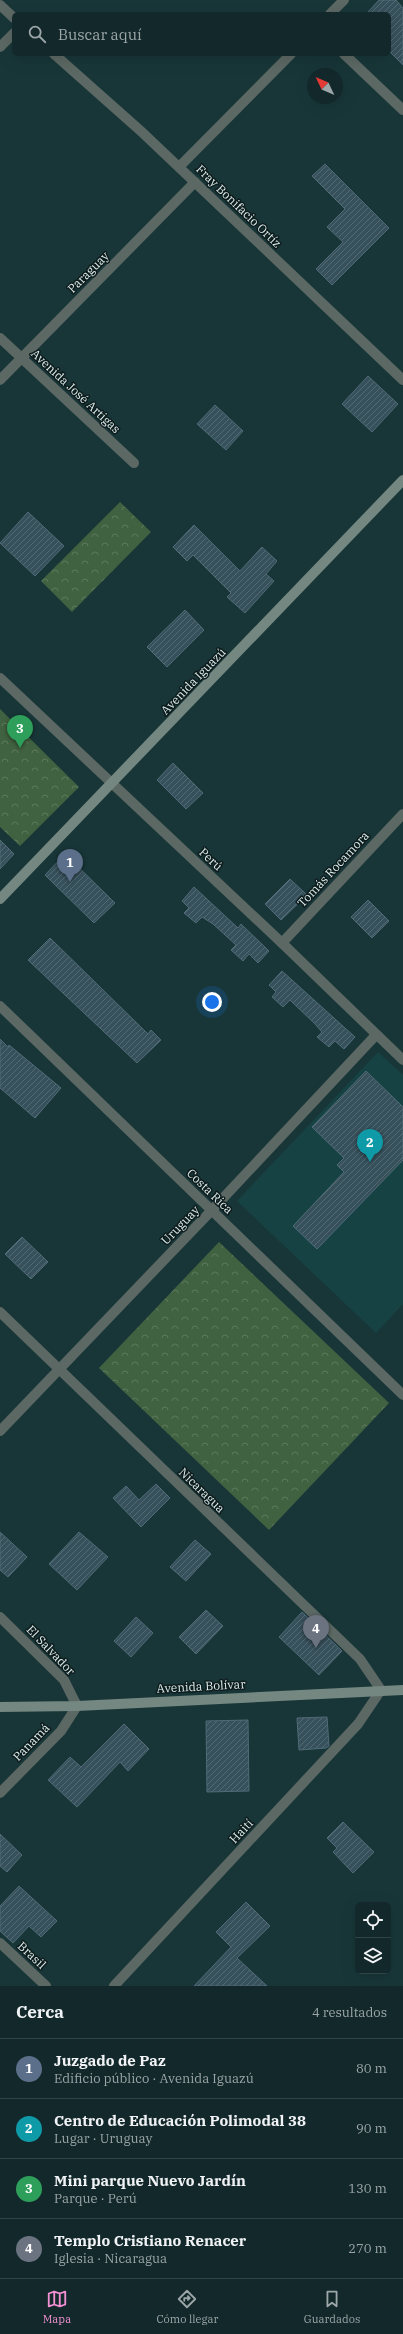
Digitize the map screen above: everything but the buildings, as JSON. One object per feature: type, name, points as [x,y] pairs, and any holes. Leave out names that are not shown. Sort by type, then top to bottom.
[{"type":"main road","name":"Avenida Iguazú","points":[[0,899],[403,480]]},
{"type":"main road","name":"Avenida Bolívar","points":[[0,1707],[77,1706],[403,1690]]},
{"type":"street","points":[[332,12],[344,0]]},
{"type":"street","points":[[0,5],[12,16]]},
{"type":"street","points":[[0,47],[12,35]]},
{"type":"street","name":"Fray Bonifacio Ortíz","points":[[56,56],[179,167],[403,380]]},
{"type":"street","points":[[179,167],[289,56]]},
{"type":"street","points":[[346,56],[403,110]]},
{"type":"street","name":"Paraguay","points":[[0,380],[195,182]]},
{"type":"street","name":"Avenida José Artigas","points":[[0,338],[134,463]]},
{"type":"street","name":"Perú","points":[[0,678],[282,942],[403,1060]]},
{"type":"street","name":"Tomás Rocamora","points":[[282,942],[403,814]]},
{"type":"street","name":"Costa Rica","points":[[0,1006],[211,1211],[403,1394]]},
{"type":"street","name":"Uruguay","points":[[0,1431],[211,1211],[376,1035]]},
{"type":"street","name":"Nicaragua","points":[[0,1312],[360,1659],[381,1690]]},
{"type":"street","name":"El Salvador","points":[[0,1617],[64,1680],[77,1706]]},
{"type":"street","name":"Haití","points":[[114,1986],[358,1724],[381,1690]]},
{"type":"street","name":"Panamá","points":[[0,1793],[61,1731],[77,1706]]},
{"type":"street","name":"Brasil","points":[[0,1943],[46,1986]]},
{"type":"shaded area","points":[[378,1052],[403,1075],[403,1304],[376,1333],[237,1201]]},
{"type":"green space","points":[[120,502],[151,532],[72,612],[41,581]]},
{"type":"green space","points":[[0,709],[79,787],[20,846],[0,827]]},
{"type":"green space","points":[[219,1242],[389,1403],[269,1530],[99,1368]]},
{"type":"place","name":"Mini parque Nuevo Jardín","points":[[20,748]]},
{"type":"place","name":"Juzgado de Paz","points":[[70,882]]},
{"type":"place","name":"Centro de Educación Polimodal 38","points":[[370,1162]]},
{"type":"place","name":"Templo Cristiano Renacer","points":[[316,1648]]}]
